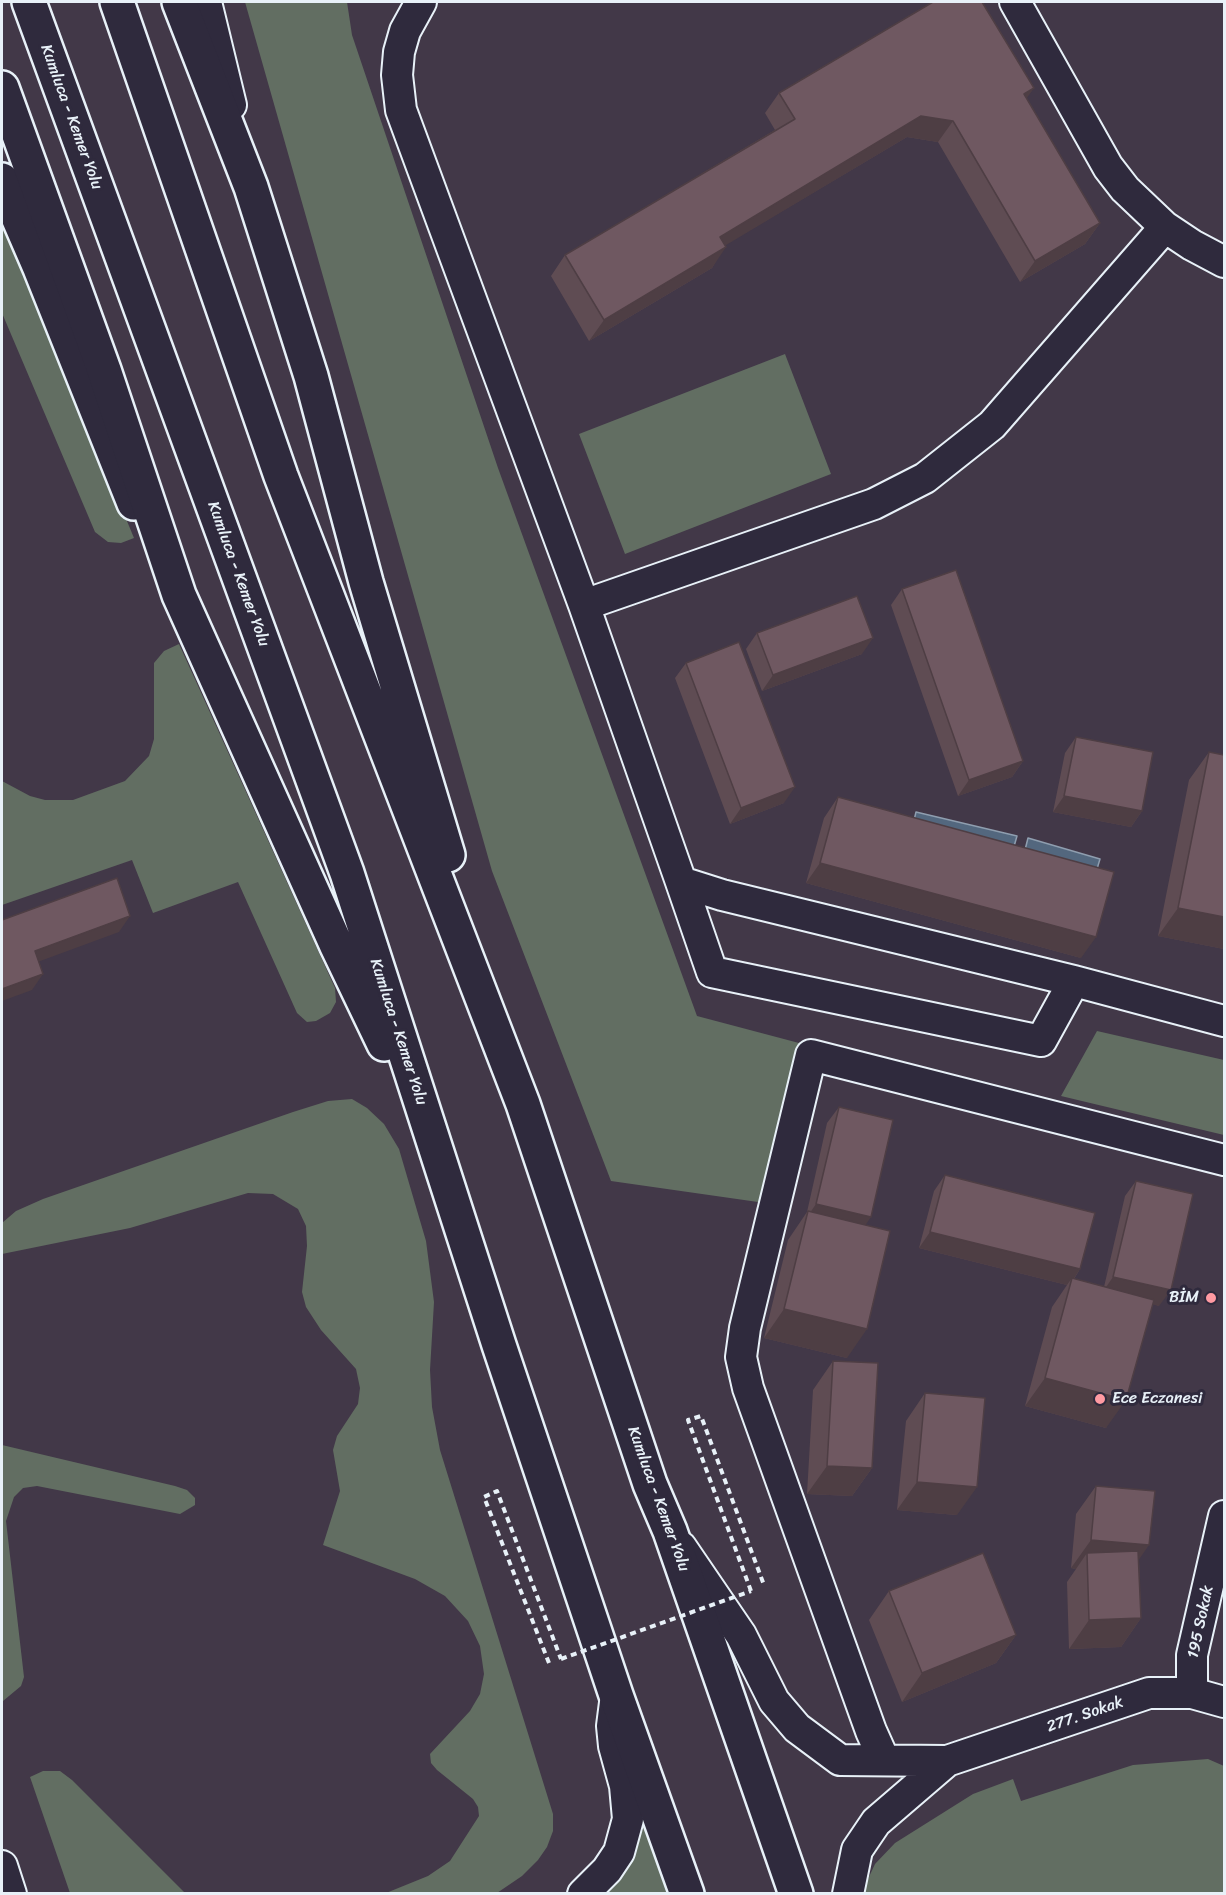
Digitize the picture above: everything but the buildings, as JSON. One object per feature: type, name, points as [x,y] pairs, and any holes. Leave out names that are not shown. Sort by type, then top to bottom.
[{"type":"main road","name":"Kumluca - Kemer Yolu","points":[[29,2],[347,873],[616,1695],[687,1893]]},
{"type":"main road","name":"Kumluca - Kemer Yolu","points":[[117,2],[281,476],[523,1104]]},
{"type":"main road","name":"Kumluca - Kemer Yolu","points":[[179,2],[251,187],[311,376],[366,582],[523,1104],[650,1485],[670,1531],[796,1893]]},
{"type":"main road","name":"Kumluca - Kemer Yolu","points":[[2,88],[104,370],[178,595],[336,944],[436,1149]]},
{"type":"main road","points":[[2,180],[40,267],[144,530],[178,595]]},
{"type":"street","points":[[206,2],[251,187]]},
{"type":"street","points":[[421,2],[405,31],[399,52],[397,75],[401,110],[584,605],[712,972],[1041,1041],[1074,981]]},
{"type":"street","points":[[1015,2],[1108,167],[1144,209],[1165,227],[1224,262]]},
{"type":"street","points":[[584,605],[874,504],[926,478],[992,425],[1165,227]]},
{"type":"street","points":[[681,882],[722,895],[1074,981],[1224,1021]]},
{"type":"street","points":[[884,1760],[871,1731],[748,1388],[741,1357],[745,1328],[811,1055],[1224,1160]]},
{"type":"street","name":"195 Sokak","points":[[1192,1694],[1192,1655],[1224,1519]]},
{"type":"street","points":[[670,1531],[741,1635],[774,1701],[797,1728],[840,1760],[948,1761]]},
{"type":"street","name":"277. Sokak","points":[[948,1761],[1149,1693],[1192,1694],[1224,1702]]},
{"type":"street","points":[[583,1893],[607,1870],[619,1852],[628,1819],[625,1786],[614,1746],[612,1726],[616,1695]]},
{"type":"street","points":[[848,1893],[857,1850],[876,1822],[948,1761]]},
{"type":"street","points":[[2,1866],[11,1893]]},
{"type":"path","points":[[549,1663],[484,1497],[497,1491],[561,1659],[751,1591],[688,1420],[701,1416],[764,1585]]},
{"type":"green space","points":[[245,2],[347,2],[352,35],[498,468],[697,1016],[799,1043],[765,1203],[611,1181],[492,871]]},
{"type":"green space","points":[[2,219],[134,538],[121,543],[108,542],[95,532],[2,313]]},
{"type":"green space","points":[[785,354],[831,474],[625,554],[579,434]]},
{"type":"green space","points":[[179,644],[335,988],[336,1002],[330,1013],[316,1021],[307,1022],[297,1013],[238,882],[153,913],[132,860],[2,905],[2,781],[30,796],[45,800],[73,800],[125,781],[149,756],[154,739],[154,663],[164,651]]},
{"type":"green space","points":[[1097,1031],[1224,1060],[1224,1135],[1061,1096]]},
{"type":"green space","points":[[352,1099],[367,1108],[384,1124],[399,1149],[426,1241],[434,1302],[430,1370],[432,1407],[440,1450],[553,1814],[553,1831],[547,1847],[538,1860],[522,1876],[497,1893],[386,1893],[428,1876],[450,1861],[479,1816],[478,1807],[473,1799],[437,1770],[431,1763],[430,1754],[470,1711],[480,1694],[484,1674],[480,1646],[468,1621],[445,1596],[415,1579],[323,1545],[340,1491],[333,1450],[337,1436],[358,1404],[360,1388],[356,1369],[321,1330],[306,1307],[302,1292],[307,1246],[306,1226],[298,1209],[273,1194],[248,1193],[130,1228],[2,1254],[2,1223],[16,1211],[43,1199],[293,1112],[328,1101]]},
{"type":"green space","points":[[2,1445],[175,1486],[187,1490],[195,1498],[195,1505],[180,1514],[37,1486],[23,1488],[14,1497],[6,1521],[24,1677],[21,1686],[3,1701]]},
{"type":"green space","points":[[1208,1759],[1224,1766],[1224,1893],[861,1894],[875,1864],[895,1843],[973,1794],[1013,1779],[1021,1801],[1133,1765]]},
{"type":"green space","points":[[43,1771],[60,1771],[72,1780],[185,1893],[70,1893],[30,1777]]},
{"type":"green space","points":[[646,1823],[671,1893],[604,1894],[622,1873]]},
{"type":"water","points":[[916,812],[1017,836],[1011,857],[911,833]]},
{"type":"water","points":[[1028,838],[1100,859],[1094,879],[1023,858]]},
{"type":"place","name":"BİM","points":[[1211,1298]]},
{"type":"place","name":"Ece Eczanesi","points":[[1100,1399]]}]
